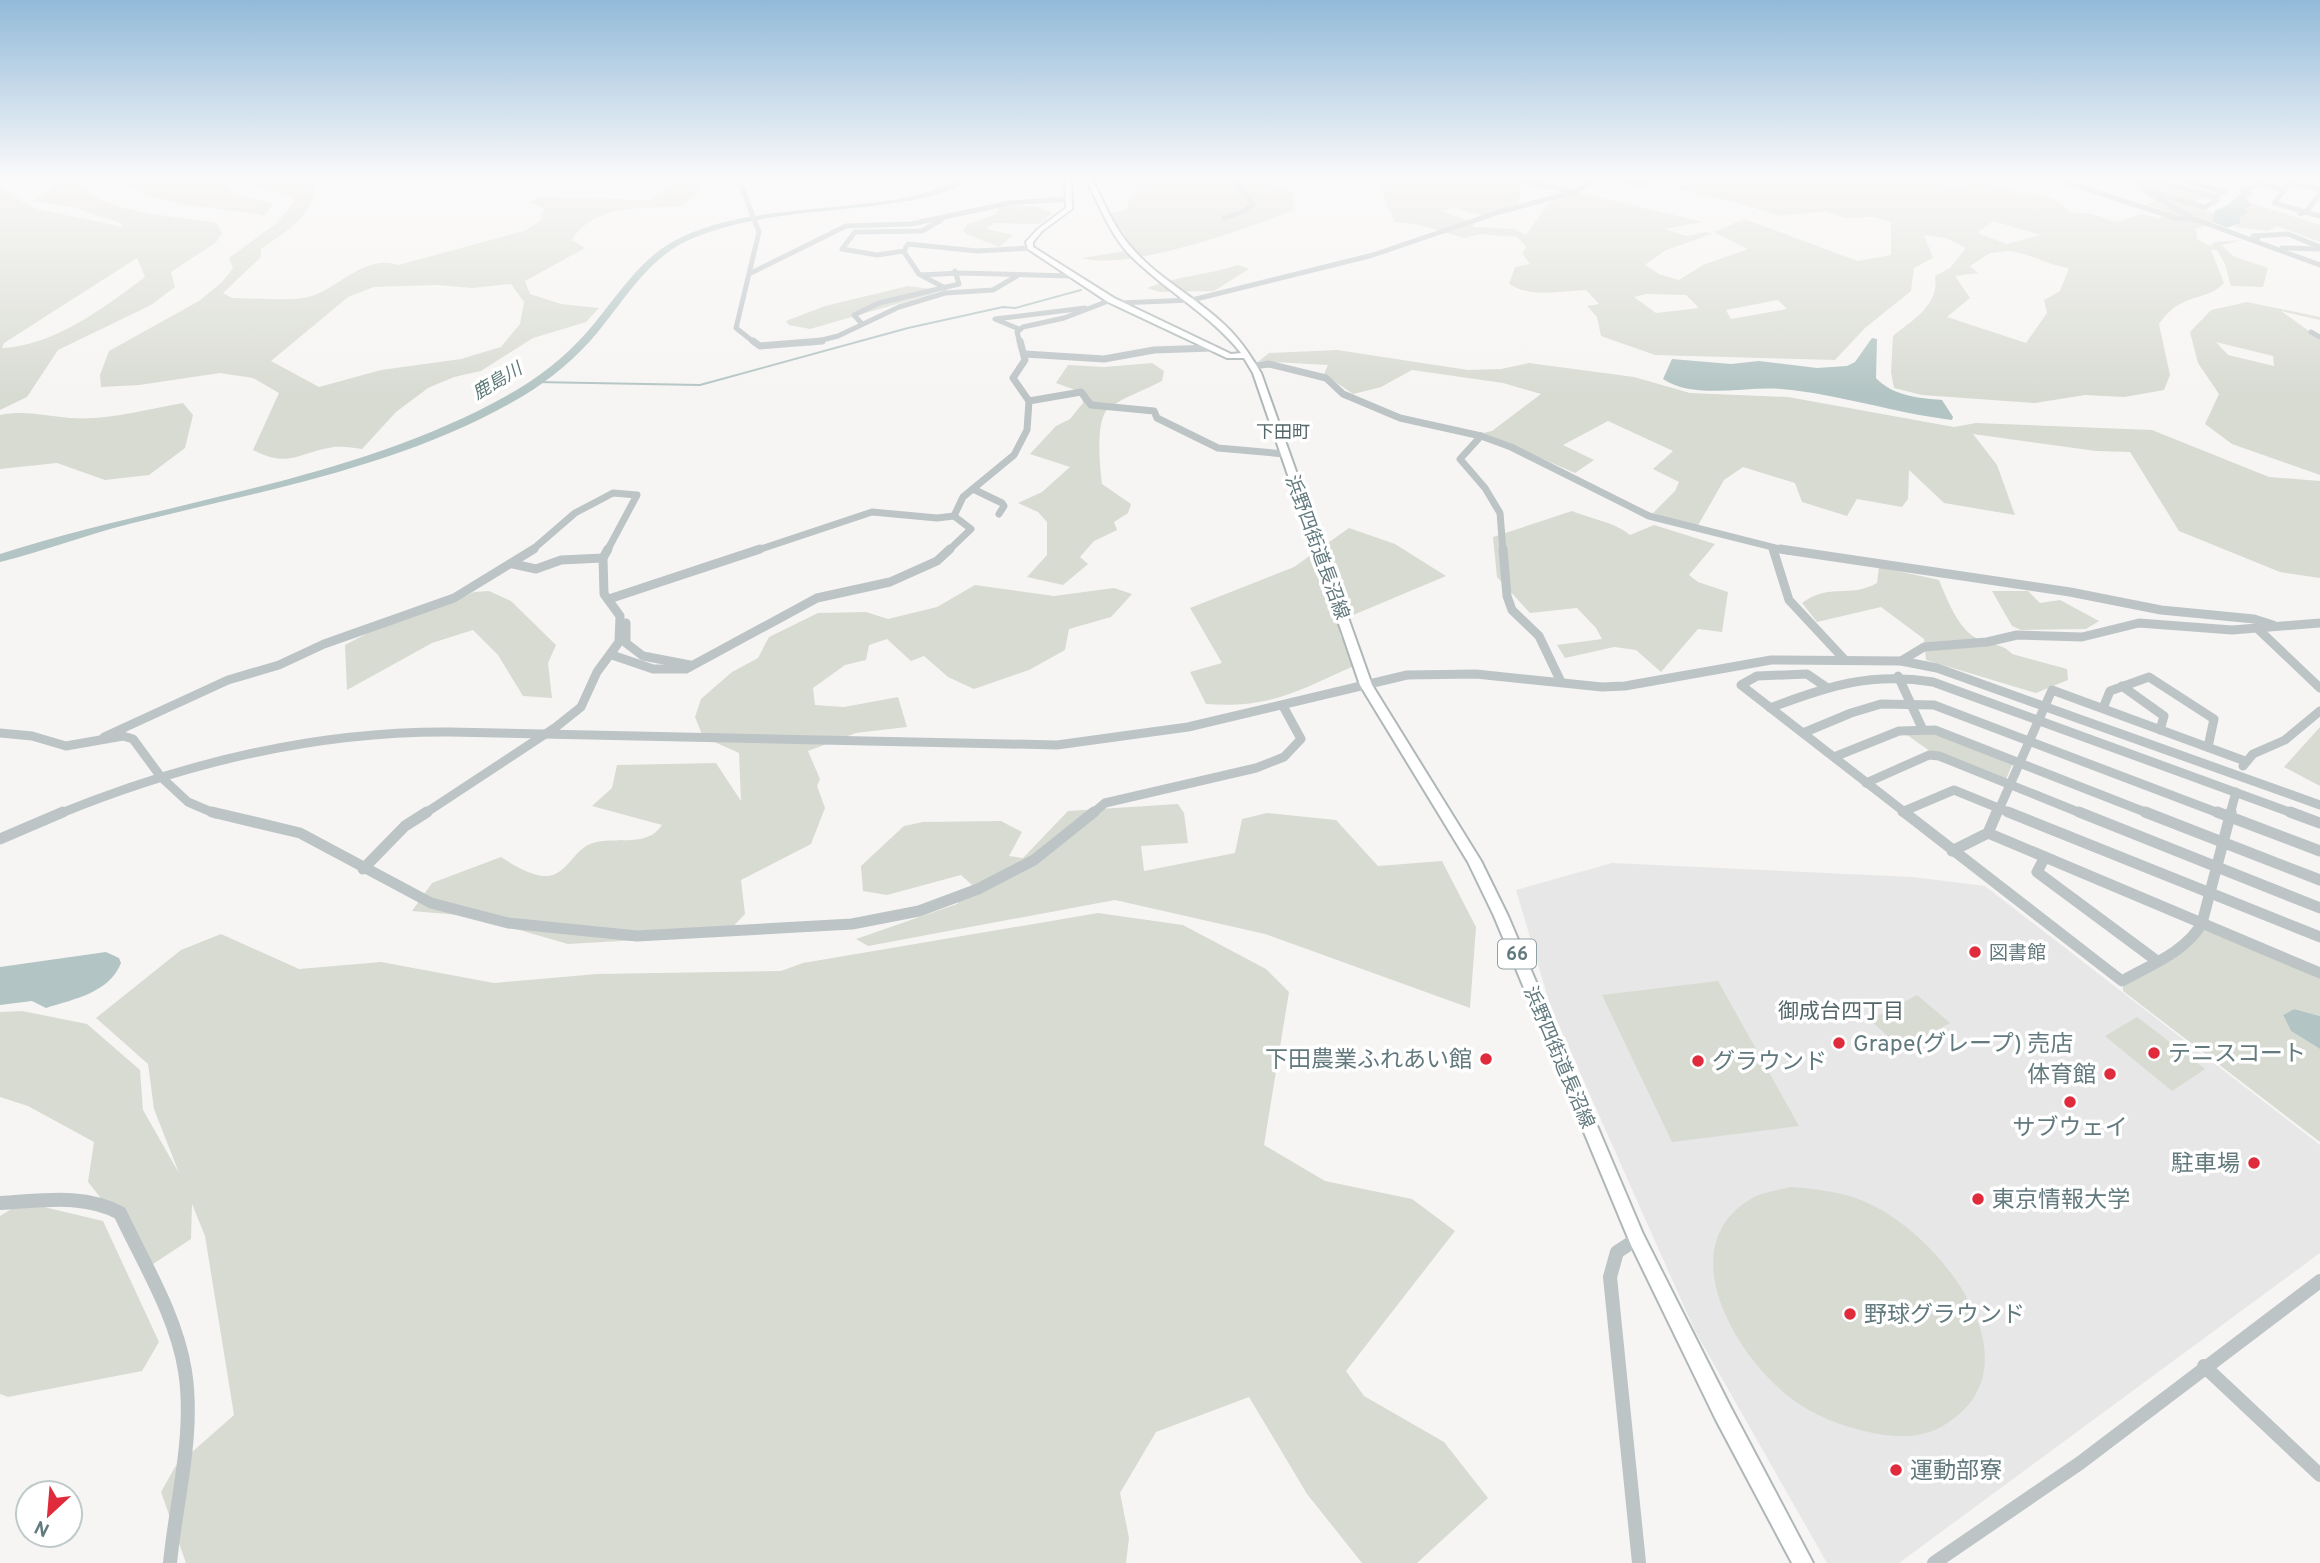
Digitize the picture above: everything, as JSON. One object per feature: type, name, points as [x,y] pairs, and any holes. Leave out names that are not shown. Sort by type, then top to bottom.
[{"type":"main road","points":[[1033,250],[1114,302],[1230,356],[1247,355]]},
{"type":"main road","name":"浜野四街道長沼線","points":[[1131,250],[1166,281],[1201,305],[1247,355],[1285,454],[1366,685],[1455,828],[1501,916],[1637,1238],[1723,1413],[1803,1563]]},
{"type":"street","points":[[755,250],[736,328],[760,346],[818,342],[899,307],[945,293],[993,290],[1017,276]]},
{"type":"street","points":[[751,272],[772,267],[784,255],[795,250]]},
{"type":"street","points":[[847,250],[877,255],[904,251],[922,275],[945,288]]},
{"type":"street","points":[[967,250],[996,250]]},
{"type":"street","points":[[1089,309],[1051,310],[995,319],[1019,329],[1114,302],[1192,300],[1390,250]]},
{"type":"street","points":[[2277,250],[2320,265]]},
{"type":"street","points":[[922,275],[955,271],[974,276],[1072,275]]},
{"type":"street","points":[[955,271],[964,291]]},
{"type":"street","points":[[862,324],[855,315],[879,303],[960,284]]},
{"type":"street","points":[[954,516],[963,497],[999,470],[1019,449],[1029,423],[1029,401],[1013,377],[1025,360],[1017,332],[1019,329]]},
{"type":"street","points":[[1025,354],[1104,359],[1154,350],[1212,348]]},
{"type":"street","points":[[1247,355],[1269,364],[1326,378],[1343,394],[1400,418],[1481,436],[1536,457],[1649,516],[1773,548],[2070,592],[2161,610],[2254,619],[2273,625]]},
{"type":"street","points":[[1029,401],[1081,392],[1091,405],[1154,411],[1157,418],[1218,447],[1285,454]]},
{"type":"street","points":[[1481,436],[1460,460],[1485,488],[1500,513],[1512,610],[1539,636],[1561,682]]},
{"type":"street","points":[[973,489],[1002,503],[1004,506],[999,514]]},
{"type":"street","points":[[98,741],[144,716],[228,680],[279,665],[324,644],[454,598],[513,564],[575,513],[613,493],[637,495],[603,558],[604,594],[620,616],[620,631],[612,655],[597,672],[581,707],[545,735],[405,826],[363,869]]},
{"type":"street","points":[[612,603],[872,512],[937,518],[954,516],[971,530],[937,561],[890,582],[817,598],[750,637],[686,669],[653,669],[612,655]]},
{"type":"street","points":[[1773,548],[1789,600],[1844,659]]},
{"type":"street","points":[[513,564],[536,569],[561,560],[603,558]]},
{"type":"street","points":[[612,603],[626,614],[626,643],[635,653],[690,665]]},
{"type":"street","points":[[1901,662],[1910,653],[1924,647],[1987,642],[2017,635],[2082,637],[2139,623],[2211,629],[2258,629],[2273,625],[2320,623]]},
{"type":"street","points":[[2258,629],[2320,688]]},
{"type":"street","points":[[0,839],[90,802],[161,777],[224,760],[344,737],[450,730],[545,735],[1057,745],[1141,736],[1283,706],[1407,675],[1442,672],[1602,687],[1625,686],[1771,660],[1844,659],[1901,662],[1954,672],[2320,805]]},
{"type":"street","points":[[1826,687],[1807,674],[1757,676],[1741,685],[1951,851],[2122,981],[2195,936],[2202,923],[2236,792]]},
{"type":"street","points":[[1770,708],[1826,687],[1868,676],[1898,677],[1951,686],[2320,824]]},
{"type":"street","points":[[1898,677],[1922,728]]},
{"type":"street","points":[[2103,708],[2110,691],[2149,677],[2214,719],[2208,747]]},
{"type":"street","points":[[2122,686],[2164,716],[2160,730]]},
{"type":"street","points":[[1951,851],[1988,833],[2052,690],[2245,761]]},
{"type":"street","points":[[1803,733],[1870,704],[1911,702],[1954,710],[2320,851]]},
{"type":"street","points":[[0,733],[32,736],[66,746],[123,736],[134,739],[161,777],[188,802],[201,808],[300,833],[431,903],[508,923],[636,936],[852,924],[919,911],[989,884],[1034,860],[1105,803],[1188,786],[1284,757],[1301,739],[1283,706]]},
{"type":"street","points":[[2240,776],[2245,761],[2264,748],[2281,743],[2320,711]]},
{"type":"street","points":[[1834,757],[1899,731],[1922,728],[1946,733],[2320,880]]},
{"type":"street","points":[[1866,783],[1934,755],[2320,908]]},
{"type":"street","points":[[1902,812],[1954,790],[2320,937]]},
{"type":"street","points":[[1988,833],[2320,973]]},
{"type":"street","points":[[2045,857],[2037,872],[2157,961]]},
{"type":"street","points":[[0,1203],[91,1201],[108,1205],[120,1213],[176,1337],[185,1374],[187,1407],[170,1563]]},
{"type":"street","points":[[1637,1238],[1617,1252],[1610,1277],[1639,1563]]},
{"type":"street","points":[[1934,1563],[2080,1463],[2204,1366],[2320,1281]]},
{"type":"street","points":[[2204,1366],[2320,1475]]},
{"type":"shaded area","points":[[0,250],[204,250],[171,272],[175,287],[151,305],[58,350],[27,397],[0,410]],"holes":[[[137,258],[145,277],[60,333],[21,346],[2,348],[4,343]]]},
{"type":"shaded area","points":[[240,250],[261,250],[261,257],[223,293],[232,298],[276,299],[315,295],[372,265],[398,265],[454,250],[581,250],[525,281],[530,294],[561,304],[599,308],[586,322],[533,338],[481,371],[454,377],[428,388],[396,412],[362,449],[334,447],[294,458],[276,458],[253,450],[279,393],[253,378],[220,373],[139,385],[101,387],[100,375],[109,351],[199,301],[222,282],[233,268],[229,258]],"holes":[[[511,284],[524,302],[520,324],[501,347],[461,359],[381,370],[319,387],[271,361],[348,297],[374,287],[437,285],[472,288]]]},
{"type":"shaded area","points":[[1131,250],[1173,250],[1127,259],[1102,261],[1082,258]]},
{"type":"shaded area","points":[[1525,250],[1666,250],[1645,265],[1659,274],[1679,280],[1703,265],[1745,250],[1828,250],[1858,261],[1891,255],[1891,250],[1930,250],[1933,258],[1914,268],[1911,291],[1865,328],[1835,360],[1655,355],[1601,336],[1597,317],[1587,306],[1599,304],[1586,290],[1536,292],[1509,284],[1515,267],[1530,264],[1522,253]],"holes":[[[1646,294],[1686,295],[1699,308],[1656,313],[1634,297]],[[1778,300],[1787,309],[1731,319],[1726,310]]]},
{"type":"shaded area","points":[[1964,250],[2227,250],[2233,256],[2268,268],[2263,287],[2231,286],[2225,264],[2217,250],[2211,250],[2224,283],[2210,293],[2176,306],[2159,324],[2170,375],[2164,390],[2124,397],[2085,395],[2035,403],[1922,395],[1894,388],[1891,372],[1893,336],[1929,304],[1935,276],[1950,268]],"holes":[[[2008,251],[2069,268],[2060,291],[2044,300],[2047,313],[2026,343],[1947,317],[1970,298],[1955,276],[1978,273],[1970,266],[1990,253]]]},
{"type":"shaded area","points":[[1238,265],[1249,269],[1214,291],[1160,292],[1147,288],[1170,281]]},
{"type":"shaded area","points":[[908,286],[930,289],[935,293],[810,329],[789,325],[786,321],[825,306]]},
{"type":"shaded area","points":[[2247,302],[2320,317],[2320,320],[2281,311],[2320,339],[2320,475],[2232,444],[2205,424],[2219,394],[2198,363],[2190,332],[2211,310]],"holes":[[[2216,342],[2273,356],[2274,366],[2228,355]]]},
{"type":"shaded area","points":[[1872,338],[1877,339],[1876,378],[1898,392],[1942,400],[1953,417],[1952,420],[1803,391],[1704,391],[1675,385],[1663,379],[1672,359],[1731,364],[1759,361],[1817,368],[1847,366],[1855,362]]},
{"type":"shaded area","points":[[1337,350],[1468,370],[1501,369],[1529,363],[1634,377],[1690,393],[1788,397],[1954,427],[1976,423],[2152,430],[2269,477],[2320,481],[2320,578],[2280,572],[2179,531],[2130,452],[2096,451],[1973,434],[1997,465],[2015,515],[1944,503],[1909,470],[1908,499],[1902,507],[1857,499],[1847,516],[1802,502],[1795,483],[1743,467],[1724,480],[1697,527],[1653,513],[1675,491],[1679,482],[1653,469],[1673,451],[1608,421],[1563,445],[1594,460],[1575,473],[1483,433],[1492,431],[1541,394],[1503,383],[1412,370],[1381,387],[1353,394],[1324,374],[1328,365],[1259,361],[1269,353]]},
{"type":"shaded area","points":[[1152,363],[1164,371],[1162,381],[1108,409],[1101,423],[1099,445],[1102,484],[1131,504],[1128,513],[1114,522],[1117,530],[1094,541],[1080,557],[1088,564],[1063,585],[1027,577],[1047,555],[1047,522],[1038,512],[1018,503],[1042,492],[1070,467],[1030,454],[1056,426],[1070,419],[1083,403],[1081,392],[1056,383],[1068,365],[1105,367]]},
{"type":"shaded area","points":[[183,403],[193,415],[185,448],[149,475],[105,480],[57,463],[0,469],[0,415],[27,413],[98,418]]},
{"type":"shaded area","points":[[1572,511],[1610,524],[1630,535],[1654,525],[1715,544],[1689,575],[1698,582],[1728,592],[1722,632],[1698,629],[1661,672],[1636,650],[1614,647],[1565,658],[1557,645],[1602,639],[1596,628],[1577,608],[1530,613],[1497,577],[1493,537]]},
{"type":"shaded area","points":[[1349,528],[1395,544],[1446,576],[1339,621],[1340,635],[1356,665],[1284,696],[1249,704],[1206,704],[1190,672],[1222,663],[1190,608],[1294,567]]},
{"type":"shaded area","points":[[1879,567],[1939,580],[1953,612],[1969,633],[2012,654],[2067,669],[2068,680],[2036,693],[1926,660],[1924,639],[1881,607],[1817,622],[1802,603],[1822,593],[1867,588],[1877,583]]},
{"type":"shaded area","points":[[975,585],[1054,596],[1114,588],[1132,594],[1111,617],[1069,629],[1065,650],[1029,670],[974,689],[948,677],[924,656],[911,661],[887,639],[869,645],[866,660],[845,665],[813,688],[815,705],[844,707],[898,697],[907,727],[856,733],[808,751],[820,779],[817,786],[825,808],[811,844],[741,880],[745,914],[725,935],[568,944],[470,916],[412,911],[432,883],[501,857],[528,872],[540,876],[553,875],[590,844],[639,839],[656,832],[662,825],[592,806],[612,788],[617,765],[716,763],[741,801],[739,753],[703,737],[695,717],[701,699],[732,672],[758,658],[769,637],[818,613],[866,612],[888,619],[937,607]]},
{"type":"shaded area","points":[[489,591],[511,601],[556,645],[548,663],[552,698],[523,696],[498,655],[473,630],[432,643],[347,690],[345,645],[414,609],[455,601],[474,592]]},
{"type":"shaded area","points":[[1992,591],[2028,591],[2040,603],[2060,600],[2099,621],[2086,629],[2021,630],[2012,626]]},
{"type":"shaded area","points":[[2320,727],[2320,786],[2284,767]]},
{"type":"shaded area","points":[[1926,730],[2013,763],[2006,779],[1931,752],[1903,732]]},
{"type":"shaded area","points":[[1178,804],[1184,813],[1188,843],[1141,846],[1144,871],[1235,853],[1242,819],[1267,813],[1336,820],[1378,866],[1442,861],[1476,927],[1470,1008],[1265,934],[1115,900],[868,946],[856,939],[957,904],[973,886],[961,875],[887,895],[863,891],[861,866],[904,826],[923,822],[1001,821],[1022,832],[1009,856],[1023,858],[1068,811]]},
{"type":"shaded area","name":"東京情報大学","points":[[1612,863],[1912,877],[1985,886],[2320,1145],[2320,1253],[1899,1563],[1827,1563],[1695,1331],[1550,1005],[1516,890]]},
{"type":"shaded area","points":[[1098,913],[1183,925],[1266,969],[1289,992],[1264,1145],[1325,1181],[1412,1199],[1455,1231],[1346,1371],[1364,1396],[1444,1442],[1488,1498],[1417,1563],[1362,1563],[1307,1494],[1249,1397],[1156,1432],[1120,1493],[1129,1538],[1126,1563],[186,1563],[161,1492],[175,1467],[234,1415],[205,1236],[192,1204],[191,1239],[153,1264],[88,1182],[94,1142],[28,1106],[0,1097],[0,1012],[22,1011],[87,1024],[140,1070],[143,1110],[179,1173],[154,1109],[148,1064],[96,1018],[181,950],[221,934],[299,969],[381,962],[494,983],[597,974],[781,971],[803,963]]},
{"type":"shaded area","points":[[2204,930],[2320,976],[2320,1016],[2294,1009],[2283,1015],[2291,1031],[2320,1049],[2320,1142],[2123,991],[2123,984]]},
{"type":"shaded area","points":[[106,952],[119,958],[121,963],[108,981],[90,993],[46,1008],[32,1001],[0,1005],[0,967]]},
{"type":"shaded area","name":"グラウンド","points":[[1718,981],[1799,1126],[1672,1142],[1602,995]]},
{"type":"shaded area","points":[[1917,995],[1950,1023],[1902,1049],[1870,1020]]},
{"type":"shaded area","points":[[2294,1009],[2320,1016],[2320,1049],[2291,1031],[2283,1015]]},
{"type":"shaded area","name":"テニスコート","points":[[2137,1017],[2205,1069],[2172,1091],[2105,1036]]},
{"type":"shaded area","name":"野球グラウンド","points":[[1790,1187],[1842,1194],[1872,1205],[1900,1222],[1928,1246],[1953,1276],[1972,1308],[1983,1341],[1984,1373],[1970,1403],[1941,1427],[1913,1436],[1893,1436],[1855,1429],[1817,1415],[1792,1399],[1771,1380],[1750,1356],[1733,1329],[1720,1300],[1713,1271],[1716,1243],[1729,1218],[1754,1197]]},
{"type":"shaded area","points":[[23,1202],[103,1221],[159,1342],[142,1371],[8,1397],[0,1394],[0,1216]]},
{"type":"waterway","name":"鹿島川","points":[[0,558],[126,521],[318,474],[443,431],[502,403],[553,371],[593,332],[642,271],[665,250]]},
{"type":"waterway","points":[[536,382],[700,385],[908,328],[1003,307],[1015,308],[1081,290]]},
{"type":"place","name":"図書館","points":[[1975,952]]},
{"type":"place","name":"Grape(グレープ) 売店","points":[[1839,1043]]},
{"type":"place","name":"テニスコート","points":[[2154,1053]]},
{"type":"place","name":"下田農業ふれあい館","points":[[1486,1059]]},
{"type":"place","name":"グラウンド","points":[[1698,1061]]},
{"type":"place","name":"体育館","points":[[2110,1074]]},
{"type":"place","name":"サブウェイ","points":[[2070,1102]]},
{"type":"place","name":"駐車場","points":[[2254,1163]]},
{"type":"place","name":"東京情報大学","points":[[1978,1199]]},
{"type":"place","name":"野球グラウンド","points":[[1850,1314]]},
{"type":"place","name":"運動部寮","points":[[1896,1470]]},
{"type":"district","name":"下田町","points":[[1283,432]]},
{"type":"district","name":"御成台四丁目","points":[[1841,1011]]}]
